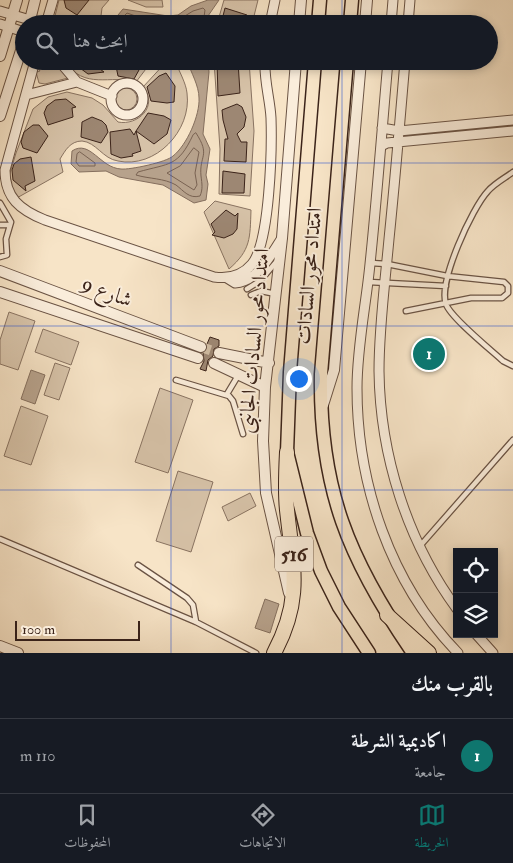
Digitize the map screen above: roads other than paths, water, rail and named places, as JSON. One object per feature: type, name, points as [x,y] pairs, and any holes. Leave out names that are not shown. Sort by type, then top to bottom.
[{"type":"highway","name":"516","points":[[274,653],[288,622],[296,578],[287,510],[287,452]]},
{"type":"highway","points":[[387,614],[430,653]]},
{"type":"main road","points":[[319,15],[320,0]]},
{"type":"main road","points":[[351,15],[352,0]]},
{"type":"main road","name":"امتداد محور السادات","points":[[314,70],[290,372],[287,452],[307,532],[321,571],[339,607],[369,653]]},
{"type":"main road","name":"امتداد محور السادات","points":[[346,70],[321,374],[320,410],[324,446],[340,516],[352,550],[387,614],[413,653]]},
{"type":"street","points":[[0,56],[5,26],[13,15],[17,0]]},
{"type":"street","points":[[32,15],[36,0]]},
{"type":"street","points":[[49,15],[53,0]]},
{"type":"street","points":[[272,15],[274,0]]},
{"type":"street","points":[[300,15],[301,0]]},
{"type":"street","points":[[365,15],[367,0]]},
{"type":"street","points":[[392,15],[393,0]]},
{"type":"street","points":[[409,15],[410,0]]},
{"type":"street","points":[[0,11],[13,15]]},
{"type":"street","points":[[0,116],[15,69]]},
{"type":"street","points":[[33,70],[6,160],[2,180],[16,204],[34,216],[214,277],[227,278],[241,273],[252,263],[263,236],[271,135],[266,70]]},
{"type":"street","points":[[67,70],[77,82],[112,96]]},
{"type":"street","name":"امتداد محور السادات الجانبى","points":[[288,622],[286,578],[271,519],[264,468],[265,387],[282,238],[295,70]]},
{"type":"street","points":[[320,410],[334,370],[360,70]]},
{"type":"street","points":[[387,70],[371,263],[357,387],[360,446],[384,540],[410,590],[441,635],[458,653]]},
{"type":"street","points":[[404,70],[384,284],[379,362],[382,416],[394,480],[420,546],[436,577],[453,603]]},
{"type":"street","points":[[26,95],[77,82]]},
{"type":"street","points":[[382,128],[399,131],[513,120]]},
{"type":"street","points":[[381,146],[513,131]]},
{"type":"street","points":[[227,278],[235,283],[251,277],[263,266],[282,238]]},
{"type":"street","name":"شارع 9","points":[[0,271],[201,347]]},
{"type":"street","points":[[24,300],[30,283]]},
{"type":"street","name":"شارع 9","points":[[0,292],[198,358]]},
{"type":"street","points":[[219,353],[269,363]]},
{"type":"street","points":[[214,363],[265,387]]},
{"type":"street","points":[[480,638],[493,653]]},
{"type":"street","points":[[0,646],[18,653]]},
{"type":"lane","points":[[513,172],[489,190],[474,212],[447,276],[445,303],[450,314],[503,361],[513,366]]},
{"type":"lane","points":[[0,203],[11,219],[6,239],[7,254],[0,257]]},
{"type":"lane","points":[[0,225],[10,226]]},
{"type":"lane","points":[[247,289],[260,281],[280,258]]},
{"type":"lane","points":[[371,263],[387,264],[447,276],[504,282],[508,286],[508,293],[502,298],[471,298],[406,311]]},
{"type":"lane","points":[[368,282],[446,286]]},
{"type":"lane","points":[[251,295],[261,291],[276,294]]},
{"type":"lane","points":[[227,394],[239,374]]},
{"type":"lane","points":[[176,380],[227,394],[233,401],[243,434]]},
{"type":"lane","points":[[420,546],[513,440]]},
{"type":"lane","points":[[0,539],[196,622],[256,653]]},
{"type":"lane","points":[[138,565],[187,598],[192,605],[196,622]]},
{"type":"water","points":[[208,0],[219,0],[209,15],[178,15],[191,6]]},
{"type":"water","points":[[123,9],[162,15],[118,15]]},
{"type":"water","points":[[190,70],[209,70],[203,134],[210,149],[206,175],[208,184],[206,200],[194,203],[163,185],[119,177],[106,171],[79,172],[71,164],[72,151],[78,148],[90,151],[107,164],[121,169],[164,161],[173,156],[183,145],[195,121],[199,98]]},
{"type":"water","points":[[31,370],[45,375],[35,404],[21,399]]},
{"type":"water","points":[[265,599],[279,604],[270,633],[255,628]]},
{"type":"tunnel","points":[[201,347],[219,353]]},
{"type":"place","name":"اكاديمية الشرطة","points":[[429,354]]}]
